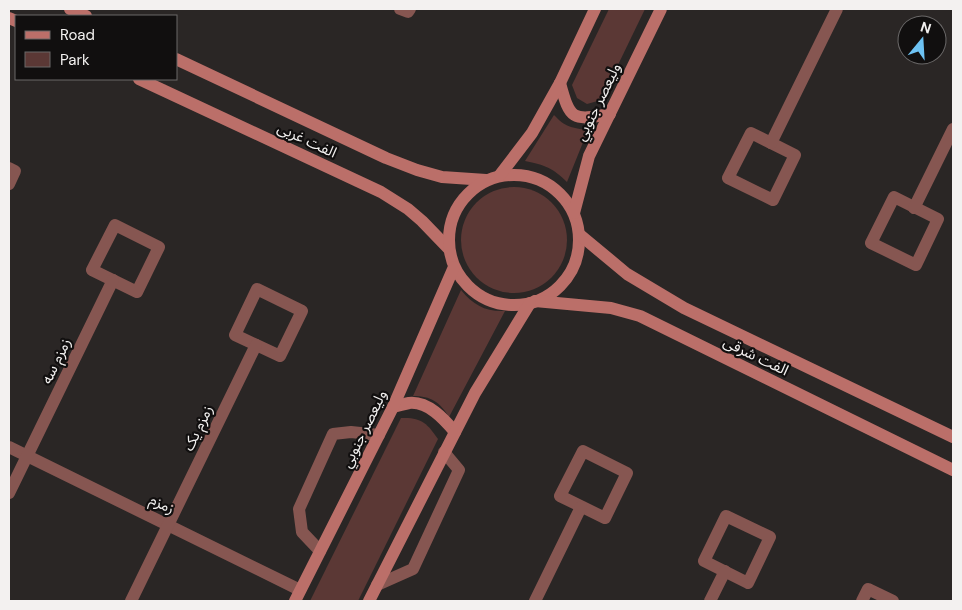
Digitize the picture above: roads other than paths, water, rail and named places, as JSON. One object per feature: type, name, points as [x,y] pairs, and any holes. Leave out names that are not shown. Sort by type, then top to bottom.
[{"type":"main road","points":[[70,9],[84,15]]},
{"type":"main road","points":[[500,175],[532,133],[560,83],[595,9]]},
{"type":"main road","name":"وليعصر جنوبي","points":[[574,213],[589,156],[661,9]]},
{"type":"main road","name":"الفت غربی","points":[[178,60],[417,170],[442,177],[486,180]]},
{"type":"main road","name":"الفت غربی","points":[[141,80],[381,192],[408,209],[449,249]]},
{"type":"main road","points":[[560,83],[567,108],[575,115],[587,118],[610,114]]},
{"type":"main road","points":[[518,174],[536,178],[551,186],[564,198],[574,213],[579,234],[579,251],[573,268],[564,282],[551,294],[533,302],[512,305],[494,302],[478,294],[464,282],[454,267],[449,249],[448,232],[460,201],[472,189],[486,180],[500,175],[518,174]]},
{"type":"main road","name":"الفت شرقی","points":[[579,234],[627,274],[684,308],[953,437]]},
{"type":"main road","name":"وليعصر جنوبي","points":[[297,596],[393,407],[454,267]]},
{"type":"main road","points":[[369,601],[475,393],[533,302]]},
{"type":"main road","name":"الفت شرقی","points":[[533,302],[611,308],[640,316],[953,470]]},
{"type":"main road","points":[[393,407],[411,403],[431,409],[454,432]]},
{"type":"street","points":[[400,9],[408,12],[410,9]]},
{"type":"street","points":[[771,143],[837,9]]},
{"type":"street","points":[[914,208],[953,128]]},
{"type":"street","points":[[750,133],[771,143],[795,155],[773,200],[728,178],[750,133]]},
{"type":"street","points":[[9,168],[15,171],[9,184]]},
{"type":"street","points":[[894,197],[914,208],[938,219],[916,265],[871,243],[894,197]]},
{"type":"street","points":[[114,225],[159,247],[137,292],[113,280],[92,270],[114,225]]},
{"type":"street","name":"زمزم سه","points":[[9,493],[113,280]]},
{"type":"street","points":[[258,289],[302,311],[280,356],[256,345],[235,335],[258,289]]},
{"type":"street","name":"زمزم یک","points":[[131,601],[256,345]]},
{"type":"street","points":[[320,551],[302,532],[299,509],[333,434],[351,432],[379,435]]},
{"type":"street","name":"زمزم","points":[[9,447],[168,525],[297,596]]},
{"type":"street","points":[[583,451],[627,473],[605,518],[581,507],[560,496],[583,451]]},
{"type":"street","points":[[377,585],[413,568],[459,470],[444,452]]},
{"type":"street","points":[[535,601],[581,507]]},
{"type":"street","points":[[726,516],[770,537],[748,583],[725,571],[704,561],[726,516]]},
{"type":"street","points":[[710,601],[725,571]]},
{"type":"street","points":[[862,601],[868,589],[893,601]]}]
